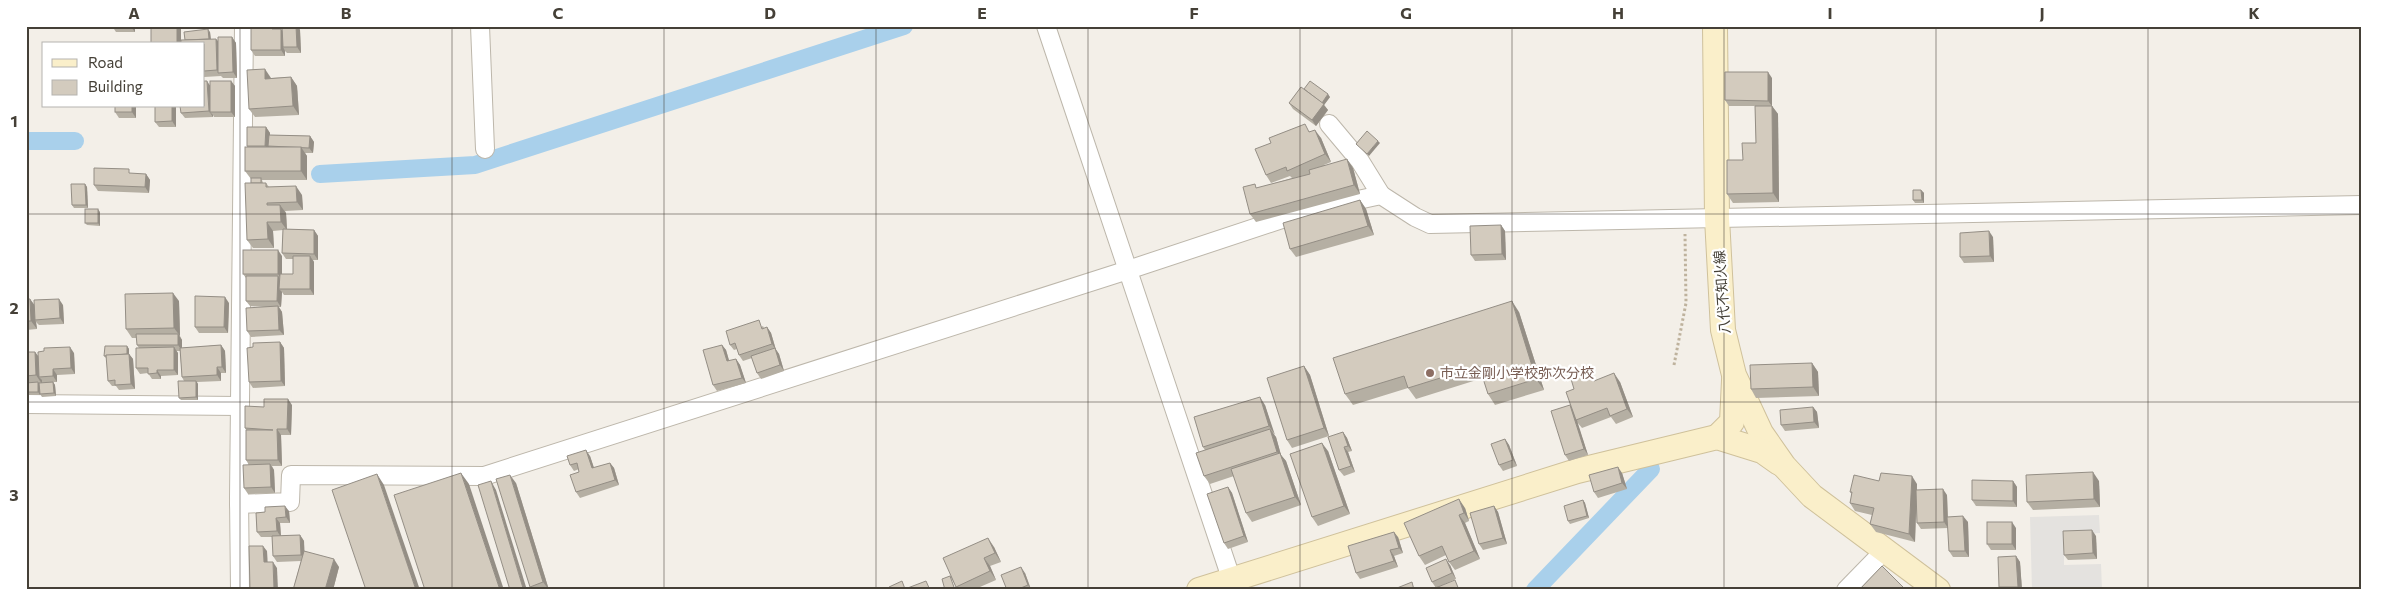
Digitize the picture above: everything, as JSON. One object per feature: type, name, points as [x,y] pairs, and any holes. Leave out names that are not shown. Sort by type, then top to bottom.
[{"type":"street","points":[[240,590],[239,406],[244,26]]},
{"type":"street","points":[[480,26],[485,149]]},
{"type":"street","points":[[1046,26],[1231,578]]},
{"type":"street","name":"八代不知火線","points":[[1715,26],[1717,218],[1722,330],[1734,375],[1761,433],[1784,466],[1812,496],[1938,590]]},
{"type":"street","points":[[1329,124],[1352,163],[1381,195],[1415,217],[1430,224],[2362,204]]},
{"type":"street","points":[[239,504],[290,502],[291,475],[484,476],[1128,270],[1303,212],[1381,195]]},
{"type":"street","points":[[1717,437],[1732,422],[1734,375]]},
{"type":"street","points":[[26,404],[239,406]]},
{"type":"street","points":[[1198,590],[1231,578],[1576,471],[1717,437],[1762,451],[1784,466]]},
{"type":"street","points":[[1846,590],[1884,551]]},
{"type":"path","points":[[1674,365],[1686,303],[1685,219]]},
{"type":"shaded area","points":[[2099,515],[2100,533],[2064,535],[2064,565],[2101,564],[2102,590],[2032,590],[2030,517]]},
{"type":"building","points":[[151,26],[177,26],[177,42],[151,42]]},
{"type":"building","points":[[251,26],[272,26],[272,29],[281,29],[281,50],[251,50]]},
{"type":"building","points":[[282,26],[296,26],[297,47],[283,47]]},
{"type":"building","points":[[208,29],[209,39],[185,40],[184,32]]},
{"type":"building","points":[[218,37],[232,37],[233,72],[218,73]]},
{"type":"building","points":[[216,39],[217,70],[205,71],[205,42],[181,42],[181,40]]},
{"type":"building","points":[[265,69],[265,79],[291,77],[293,106],[249,109],[247,70]]},
{"type":"building","points":[[1725,72],[1768,72],[1768,101],[1725,100]]},
{"type":"building","points":[[205,81],[207,81],[209,111],[181,113],[180,108],[205,108]]},
{"type":"building","points":[[210,81],[231,81],[231,112],[210,112]]},
{"type":"building","points":[[1310,81],[1328,94],[1322,103],[1304,89]]},
{"type":"building","points":[[1301,87],[1324,104],[1312,120],[1289,103]]},
{"type":"building","points":[[1755,106],[1772,106],[1773,193],[1727,194],[1727,160],[1743,160],[1742,143],[1756,143]]},
{"type":"building","points":[[115,108],[132,108],[132,112],[115,112]]},
{"type":"building","points":[[155,108],[172,108],[172,121],[155,122]]},
{"type":"building","points":[[1305,124],[1309,132],[1315,130],[1325,154],[1287,171],[1286,167],[1266,175],[1255,149],[1271,143],[1269,138]]},
{"type":"building","points":[[247,127],[266,127],[265,146],[247,146]]},
{"type":"building","points":[[1367,131],[1378,141],[1367,154],[1356,144]]},
{"type":"building","points":[[269,135],[310,136],[309,148],[268,146]]},
{"type":"building","points":[[245,147],[301,147],[301,171],[245,171]]},
{"type":"building","points":[[1347,159],[1354,185],[1250,214],[1243,187],[1255,184],[1256,188],[1310,174],[1309,170]]},
{"type":"building","points":[[94,168],[129,169],[129,173],[146,174],[145,187],[94,185]]},
{"type":"building","points":[[251,178],[261,178],[261,183],[251,183]]},
{"type":"building","points":[[245,183],[266,183],[266,187],[296,186],[297,202],[267,203],[267,205],[280,205],[281,222],[267,222],[268,239],[247,240]]},
{"type":"building","points":[[71,184],[85,184],[86,205],[72,205]]},
{"type":"building","points":[[1913,190],[1921,190],[1922,200],[1913,200]]},
{"type":"building","points":[[1360,200],[1368,226],[1290,249],[1283,223]]},
{"type":"building","points":[[85,209],[98,209],[98,223],[85,223]]},
{"type":"building","points":[[1501,225],[1502,254],[1471,255],[1470,226]]},
{"type":"building","points":[[283,229],[314,230],[314,254],[282,253]]},
{"type":"building","points":[[1989,231],[1990,256],[1960,257],[1960,233]]},
{"type":"building","points":[[243,250],[278,250],[278,274],[243,274]]},
{"type":"building","points":[[293,256],[310,256],[310,289],[279,289],[280,274],[293,274]]},
{"type":"building","points":[[246,276],[278,276],[277,301],[246,301]]},
{"type":"building","points":[[173,293],[174,328],[126,329],[125,294]]},
{"type":"building","points":[[195,296],[225,297],[224,327],[195,327]]},
{"type":"building","points":[[26,299],[30,299],[31,321],[26,321]]},
{"type":"building","points":[[59,299],[60,318],[35,320],[34,300]]},
{"type":"building","points":[[1512,301],[1536,379],[1488,394],[1479,366],[1408,388],[1404,376],[1345,394],[1333,358]]},
{"type":"building","points":[[278,306],[279,330],[247,331],[246,308]]},
{"type":"building","points":[[759,320],[762,329],[767,327],[772,344],[739,355],[735,343],[730,345],[726,331]]},
{"type":"building","points":[[136,334],[178,334],[178,345],[137,345]]},
{"type":"building","points":[[280,342],[281,381],[249,382],[247,348],[253,347],[253,343]]},
{"type":"building","points":[[221,345],[222,367],[217,367],[217,375],[182,377],[180,348]]},
{"type":"building","points":[[722,345],[727,361],[736,359],[742,378],[713,385],[703,350]]},
{"type":"building","points":[[105,346],[127,346],[127,354],[104,356]]},
{"type":"building","points":[[70,347],[71,368],[53,369],[53,376],[39,377],[38,352],[44,351],[44,348]]},
{"type":"building","points":[[174,347],[174,370],[157,370],[157,373],[148,374],[148,368],[136,368],[136,348]]},
{"type":"building","points":[[775,348],[780,365],[757,373],[751,356]]},
{"type":"building","points":[[26,352],[35,352],[36,375],[26,376]]},
{"type":"building","points":[[129,354],[131,384],[115,385],[115,380],[108,381],[106,355]]},
{"type":"building","points":[[1812,363],[1813,387],[1751,389],[1750,365]]},
{"type":"building","points":[[1304,366],[1324,428],[1287,440],[1267,378]]},
{"type":"building","points":[[1590,372],[1594,381],[1614,373],[1627,409],[1610,416],[1607,408],[1576,420],[1566,392],[1574,389],[1571,379]]},
{"type":"building","points":[[178,381],[196,381],[196,397],[179,398]]},
{"type":"building","points":[[38,382],[38,392],[26,392],[26,383]]},
{"type":"building","points":[[53,382],[54,393],[40,394],[39,383]]},
{"type":"building","points":[[1260,397],[1269,426],[1203,447],[1194,417]]},
{"type":"building","points":[[264,399],[288,399],[287,429],[277,429],[278,460],[246,460],[246,430],[273,430],[245,428],[245,406],[264,407]]},
{"type":"building","points":[[1570,405],[1584,449],[1565,455],[1551,411]]},
{"type":"building","points":[[1813,407],[1814,422],[1781,425],[1780,410]]},
{"type":"building","points":[[1270,429],[1277,452],[1204,476],[1196,453]]},
{"type":"building","points":[[1343,432],[1348,446],[1344,447],[1351,466],[1339,470],[1328,437]]},
{"type":"building","points":[[1505,439],[1513,460],[1499,465],[1491,444]]},
{"type":"building","points":[[1322,443],[1344,506],[1312,517],[1290,454]]},
{"type":"building","points":[[586,450],[592,468],[610,463],[615,480],[576,492],[570,475],[579,472],[577,463],[570,465],[567,456]]},
{"type":"building","points":[[1280,453],[1295,497],[1246,513],[1231,469]]},
{"type":"building","points":[[270,464],[271,487],[244,488],[243,465]]},
{"type":"building","points":[[1618,467],[1622,483],[1594,492],[1589,475]]},
{"type":"building","points":[[2093,472],[2094,499],[2027,502],[2026,475]]},
{"type":"building","points":[[461,473],[500,590],[425,590],[394,495]]},
{"type":"building","points":[[1881,473],[1912,476],[1909,534],[1870,524],[1874,508],[1850,503],[1852,492],[1850,492],[1854,475],[1879,481]]},
{"type":"building","points":[[377,474],[416,590],[366,590],[332,490]]},
{"type":"building","points":[[510,475],[543,582],[530,587],[496,479]]},
{"type":"building","points":[[1972,480],[2013,481],[2013,501],[1972,500]]},
{"type":"building","points":[[491,481],[523,588],[518,590],[510,590],[478,485]]},
{"type":"building","points":[[1228,487],[1244,536],[1224,543],[1207,494]]},
{"type":"building","points":[[1943,489],[1944,522],[1917,523],[1916,490]]},
{"type":"building","points":[[1459,499],[1464,513],[1459,515],[1474,551],[1449,562],[1442,546],[1419,556],[1404,523]]},
{"type":"building","points":[[1583,500],[1587,516],[1568,521],[1564,506]]},
{"type":"building","points":[[285,506],[286,517],[276,518],[277,531],[257,532],[256,513],[265,512],[265,507]]},
{"type":"building","points":[[1494,506],[1503,538],[1479,544],[1470,513]]},
{"type":"building","points":[[1963,516],[1965,551],[1949,551],[1947,517]]},
{"type":"building","points":[[1987,522],[2012,522],[2012,544],[1987,544]]},
{"type":"building","points":[[2092,530],[2093,553],[2064,555],[2063,531]]},
{"type":"building","points":[[1394,532],[1399,548],[1390,550],[1394,561],[1356,573],[1348,546]]},
{"type":"building","points":[[300,535],[301,555],[273,556],[272,536]]},
{"type":"building","points":[[988,538],[995,553],[984,558],[990,571],[956,587],[943,558]]},
{"type":"building","points":[[249,546],[263,546],[264,562],[273,562],[274,590],[250,590]]},
{"type":"building","points":[[304,551],[334,559],[325,590],[293,590]]},
{"type":"building","points":[[2016,556],[2018,587],[1999,587],[1998,557]]},
{"type":"building","points":[[1446,559],[1452,573],[1432,582],[1426,568]]},
{"type":"building","points":[[1882,566],[1904,588],[1903,590],[1859,590]]},
{"type":"building","points":[[1021,567],[1028,585],[1016,590],[1007,590],[1001,575]]},
{"type":"building","points":[[950,576],[955,590],[945,590],[942,579]]},
{"type":"building","points":[[1455,580],[1459,590],[1433,589]]},
{"type":"building","points":[[902,581],[905,589],[926,581],[930,590],[890,590],[889,587]]},
{"type":"building","points":[[1412,582],[1414,590],[1392,590]]},
{"type":"waterway","points":[[320,174],[475,165],[904,26]]},
{"type":"waterway","points":[[26,141],[75,141]]},
{"type":"waterway","points":[[1535,590],[1651,469]]},
{"type":"place","name":"市立金剛小学校弥次分校","points":[[1430,373]]}]
